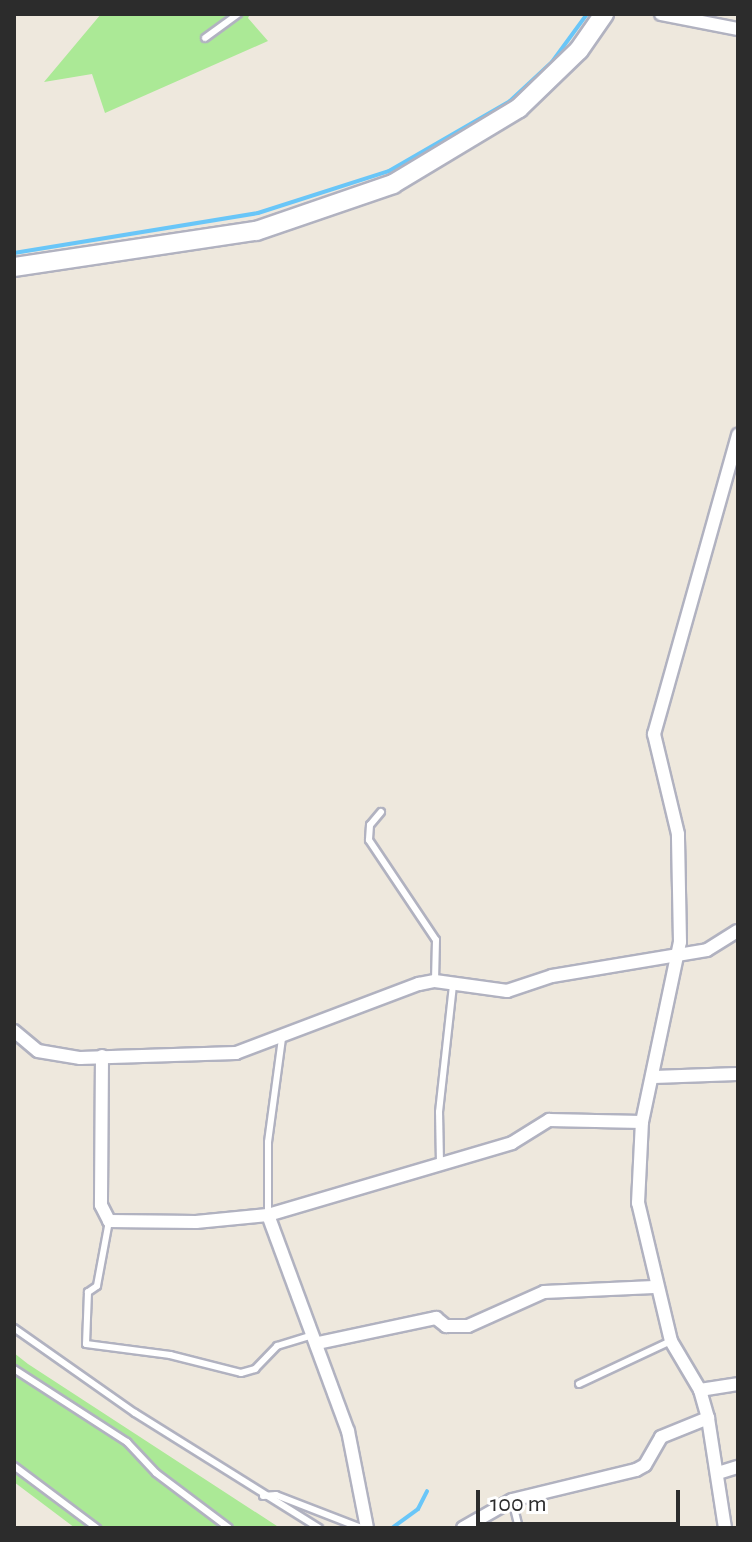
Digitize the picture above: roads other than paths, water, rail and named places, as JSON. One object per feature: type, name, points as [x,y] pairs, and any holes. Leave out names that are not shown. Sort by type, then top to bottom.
[{"type":"street","points":[[14,267],[256,231],[393,184],[519,108],[579,50],[604,14]]},
{"type":"street","points":[[661,14],[738,29]]},
{"type":"street","points":[[725,1528],[708,1418],[700,1390],[671,1341],[654,1287],[638,1203],[642,1122],[678,956],[678,834],[654,734],[738,435]]},
{"type":"street","points":[[14,1031],[38,1051],[102,1056],[236,1053],[282,1039],[435,981],[507,991],[552,976],[707,950],[738,931]]},
{"type":"street","points":[[102,1056],[101,1205],[109,1221],[196,1222],[268,1215],[440,1167],[512,1143],[549,1120],[642,1122]]},
{"type":"street","points":[[653,1077],[738,1074]]},
{"type":"street","points":[[268,1215],[348,1431],[364,1528]]},
{"type":"street","points":[[316,1339],[436,1318],[446,1326],[468,1326],[544,1292],[654,1287]]},
{"type":"street","points":[[700,1390],[738,1384]]},
{"type":"street","points":[[463,1528],[512,1500],[636,1470],[645,1465],[661,1437],[708,1418]]},
{"type":"street","points":[[718,1473],[738,1467]]},
{"type":"lane","points":[[205,38],[238,14]]},
{"type":"lane","points":[[381,812],[368,836],[436,940],[435,981]]},
{"type":"lane","points":[[440,1167],[439,1112],[453,985]]},
{"type":"lane","points":[[268,1215],[268,1142],[282,1039]]},
{"type":"lane","points":[[109,1221],[97,1286],[88,1292],[86,1344],[170,1355],[241,1373],[255,1369],[277,1346],[316,1339]]},
{"type":"lane","points":[[14,1328],[263,1496],[319,1528]]},
{"type":"lane","points":[[579,1384],[671,1341]]},
{"type":"lane","points":[[14,1369],[127,1442],[156,1473],[229,1528]]},
{"type":"lane","points":[[14,1466],[97,1528]]},
{"type":"lane","points":[[263,1496],[276,1495],[364,1528]]},
{"type":"lane","points":[[512,1500],[519,1528]]},
{"type":"waterway","points":[[14,253],[258,213],[389,171],[510,101],[552,62],[587,14]]},
{"type":"waterway","points":[[392,1528],[418,1509],[427,1491]]}]
